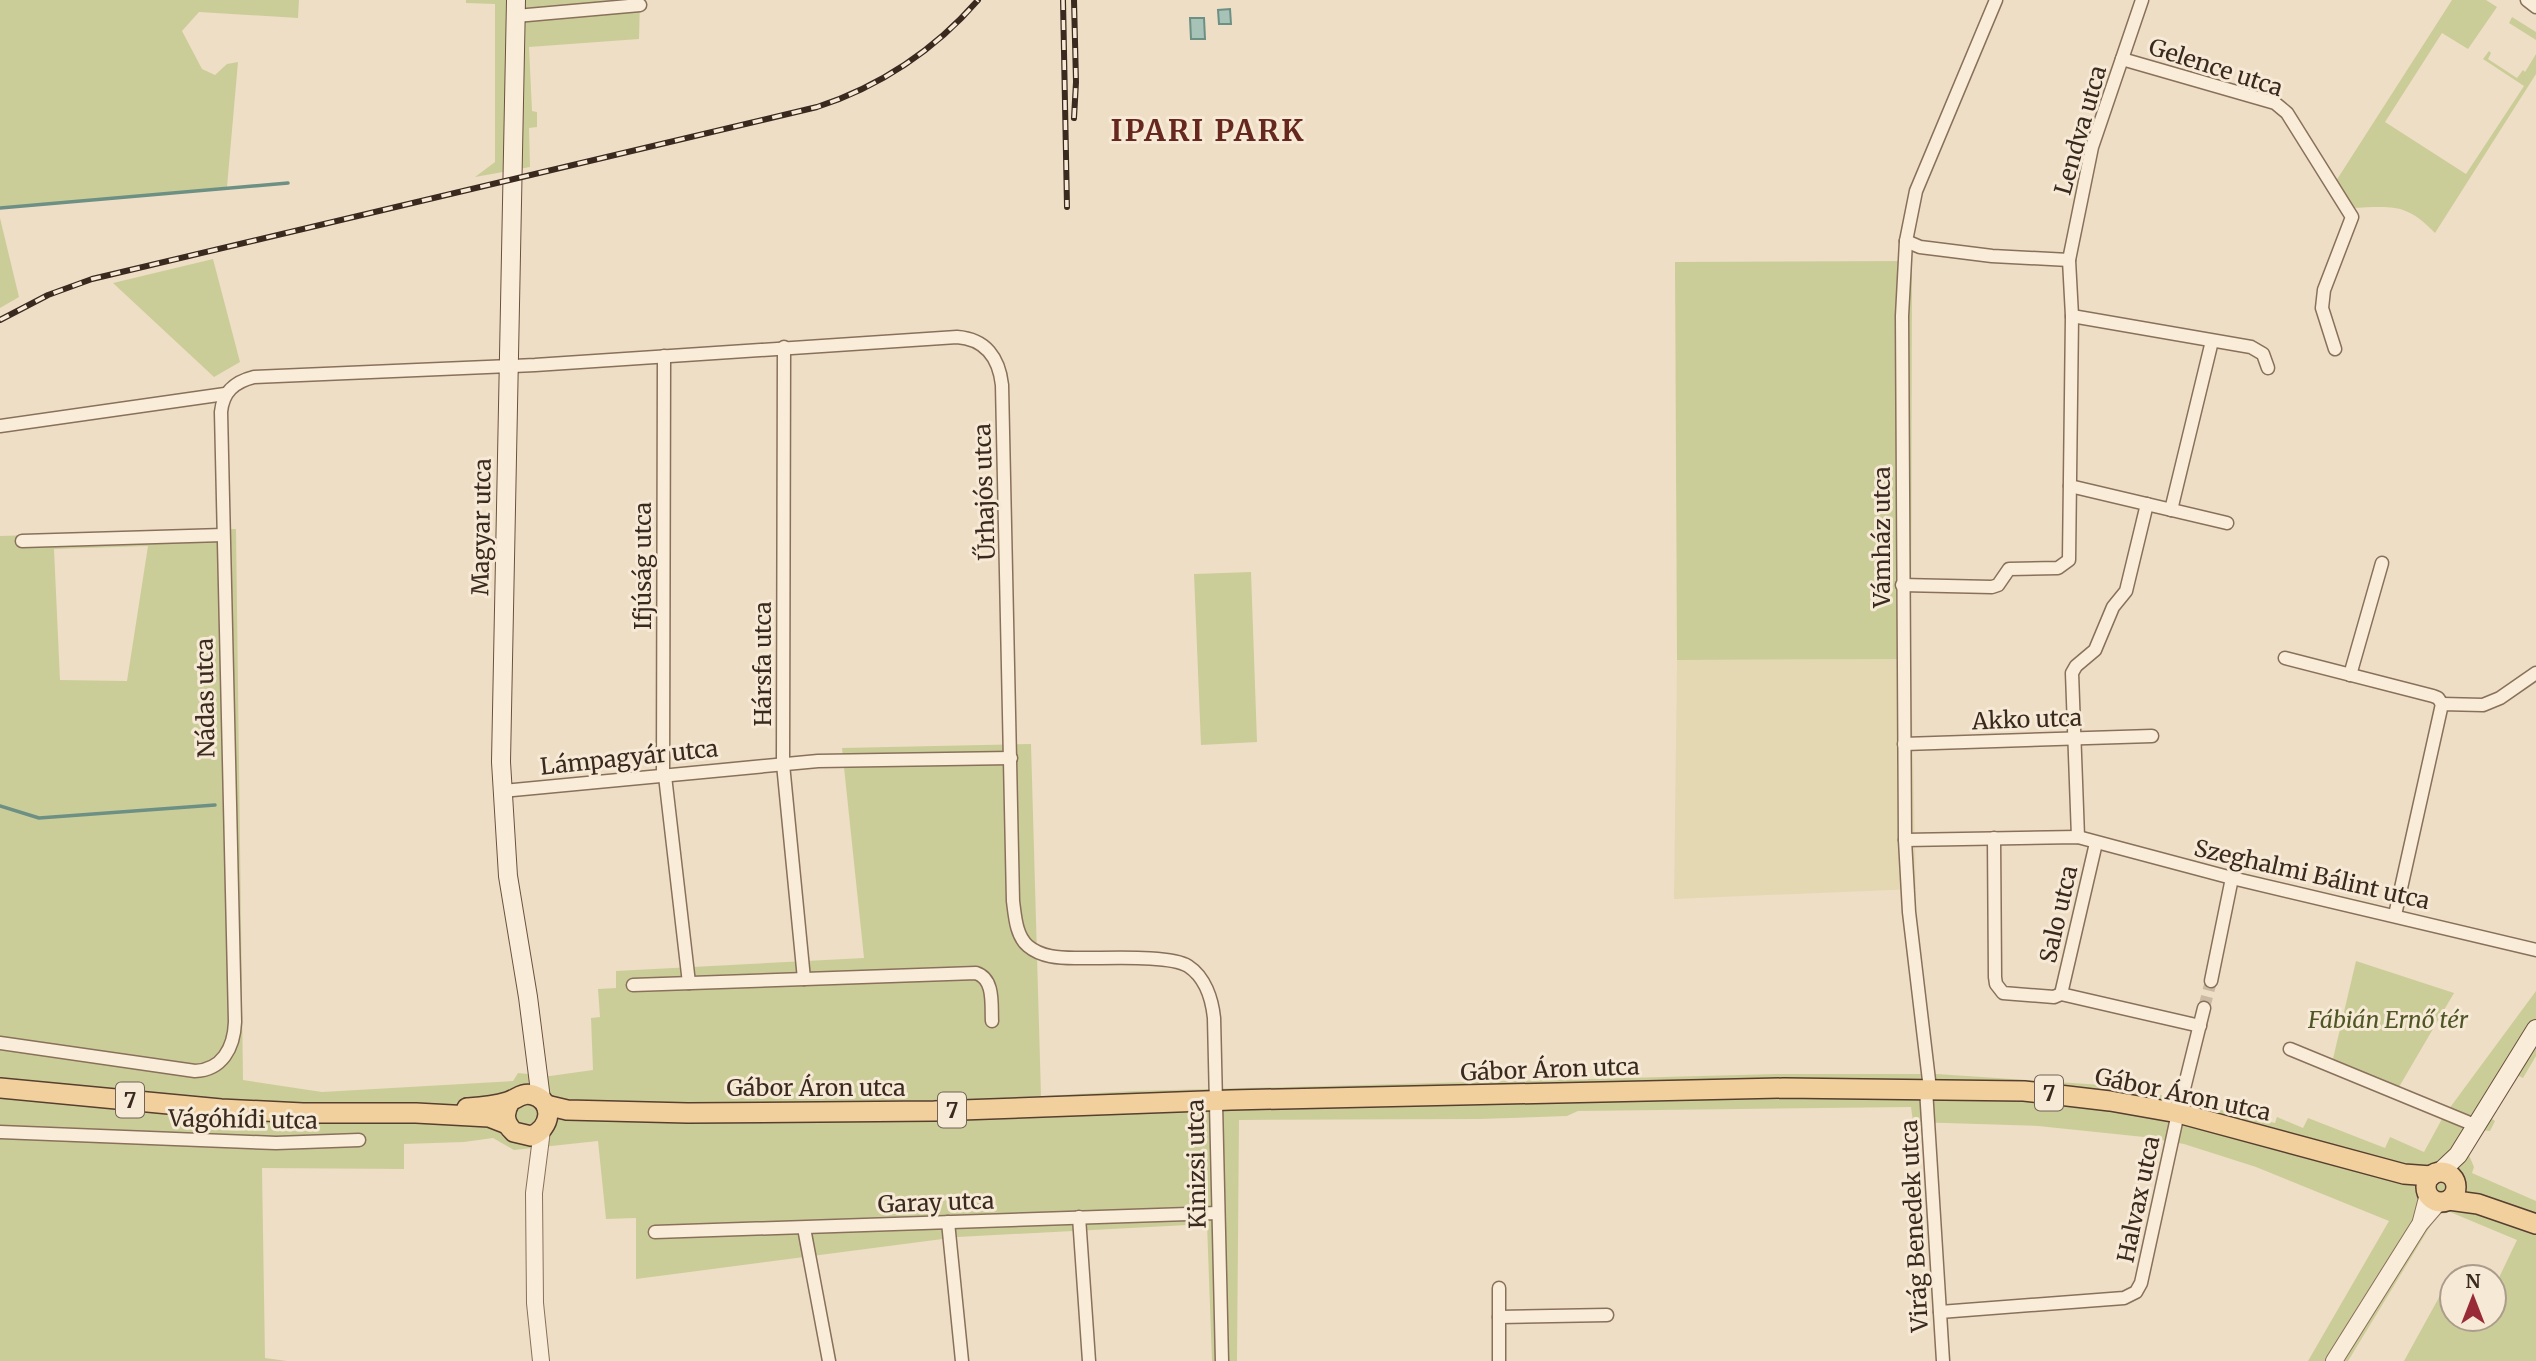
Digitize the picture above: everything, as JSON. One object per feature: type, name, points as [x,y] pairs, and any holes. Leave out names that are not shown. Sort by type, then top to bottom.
[{"type":"main road","name":"Magyar utca","points":[[516,8],[502,791],[508,876],[543,1102]]},
{"type":"main road","points":[[2440,1187],[2536,1029]]},
{"type":"main road","name":"Magyar utca","points":[[513,1100],[523,1086],[534,1052]]},
{"type":"main road","name":"7","points":[[0,1088],[221,1109],[489,1117],[531,1136],[544,1128]]},
{"type":"main road","name":"Gábor Áron utca","points":[[543,1102],[567,1110],[688,1113],[934,1111],[1217,1101],[1784,1088],[2024,1091],[2110,1101],[2178,1114],[2404,1174],[2536,1224]]},
{"type":"main road","name":"7","points":[[416,1113],[513,1100],[528,1094],[543,1102]]},
{"type":"main road","points":[[513,1100],[505,1115],[513,1129]]},
{"type":"main road","points":[[543,1102],[548,1115],[544,1128]]},
{"type":"main road","name":"Gábor Áron utca","points":[[544,1128],[568,1121],[688,1113]]},
{"type":"street","name":"Vámház utca","points":[[1928,1089],[1909,912],[1905,840],[1902,316],[1906,241],[1920,179],[1996,0]]},
{"type":"street","name":"Lendva utca","points":[[1902,585],[1992,587],[1998,585],[2009,569],[2062,568],[2070,555],[2072,317],[2069,260],[2092,147],[2141,0]]},
{"type":"street","points":[[2527,0],[2536,7]]},
{"type":"street","points":[[516,8],[640,5]]},
{"type":"street","name":"Gelence utca","points":[[2122,59],[2275,103],[2287,113],[2352,217],[2324,290],[2322,302],[2335,349]]},
{"type":"street","points":[[1906,241],[1920,247],[1992,256],[2069,260]]},
{"type":"street","points":[[2072,317],[2251,347],[2263,354],[2268,368]]},
{"type":"street","name":"Űrhajós utca","points":[[508,366],[957,337],[981,343],[999,367],[1002,398],[1013,901],[1016,923],[1028,946],[1050,956],[1162,960],[1187,965],[1194,971]]},
{"type":"street","points":[[2171,510],[2212,341]]},
{"type":"street","name":"Hársfa utca","points":[[784,347],[783,764],[804,979]]},
{"type":"street","name":"Ifjúság utca","points":[[664,356],[664,776],[689,983]]},
{"type":"street","points":[[0,426],[226,394],[234,384],[254,377],[508,366]]},
{"type":"street","name":"Nádas utca","points":[[0,1043],[195,1071],[213,1068],[232,1046],[235,1023],[221,412],[226,394]]},
{"type":"street","points":[[2070,486],[2227,523]]},
{"type":"street","points":[[2078,837],[2071,673],[2095,650],[2113,607],[2126,591],[2147,504]]},
{"type":"street","points":[[22,541],[223,535]]},
{"type":"street","points":[[2350,674],[2382,563]]},
{"type":"street","points":[[2285,658],[2433,696],[2442,704],[2395,915]]},
{"type":"street","points":[[2442,704],[2483,705],[2500,698],[2536,673]]},
{"type":"street","name":"Akko utca","points":[[1904,744],[2152,736]]},
{"type":"street","name":"Lámpagyár utca","points":[[502,791],[832,760],[1011,758]]},
{"type":"street","name":"Szeghalmi Bálint utca","points":[[1905,840],[2078,837],[2232,878],[2536,950]]},
{"type":"street","points":[[1994,838],[1996,984],[2003,993],[2054,997],[2061,995],[2200,1026]]},
{"type":"street","name":"Salo utca","points":[[2061,995],[2096,843]]},
{"type":"street","points":[[2211,981],[2232,878]]},
{"type":"street","name":"Kinizsi utca","points":[[1194,971],[1206,987],[1213,1011],[1222,1361]]},
{"type":"street","points":[[633,985],[976,973],[988,983],[992,1021]]},
{"type":"street","name":"Halvax utca","points":[[1940,1312],[2124,1298],[2136,1292],[2141,1283],[2204,1009]]},
{"type":"street","points":[[2290,1049],[2477,1126]]},
{"type":"street","name":"Virág Benedek utca","points":[[1928,1089],[1943,1361]]},
{"type":"street","points":[[541,1361],[534,1303],[534,1193],[544,1128]]},
{"type":"street","points":[[513,1129],[527,1151],[534,1193]]},
{"type":"street","name":"Vágóhídi utca","points":[[0,1132],[276,1143],[359,1140]]},
{"type":"street","points":[[2334,1361],[2420,1224],[2440,1187]]},
{"type":"street","name":"Garay utca","points":[[655,1232],[1218,1213]]},
{"type":"street","points":[[1079,1217],[1090,1361]]},
{"type":"street","points":[[948,1222],[962,1361]]},
{"type":"street","points":[[804,1228],[828,1361]]},
{"type":"street","points":[[1499,1288],[1499,1361]]},
{"type":"street","points":[[1499,1317],[1607,1315]]},
{"type":"shaded area","points":[[1230,9],[1231,24],[1219,24],[1218,10]]},
{"type":"shaded area","points":[[1190,18],[1204,18],[1205,39],[1191,39]]},
{"type":"shaded area","points":[[1911,659],[1916,889],[1674,899],[1677,660]]},
{"type":"green space","points":[[0,0],[299,0],[298,18],[199,12],[182,31],[202,69],[215,75],[227,64],[238,62],[227,187],[0,209]]},
{"type":"green space","points":[[466,0],[640,0],[639,39],[529,47],[532,111],[537,112],[537,127],[529,128],[530,167],[475,177],[495,162],[495,4],[466,3]]},
{"type":"green space","points":[[2452,0],[2486,0],[2497,7],[2468,49],[2442,33],[2385,122],[2466,174],[2524,86],[2483,59],[2489,51],[2491,53],[2488,59],[2517,78],[2523,70],[2525,72],[2536,54],[2536,74],[2435,233],[2406,211],[2388,207],[2351,208],[2336,181]]},
{"type":"green space","points":[[2512,17],[2536,32],[2536,40],[2509,23]]},
{"type":"green space","points":[[0,218],[19,297],[0,308]]},
{"type":"green space","points":[[213,259],[240,362],[214,377],[113,283]]},
{"type":"green space","points":[[1912,261],[1911,659],[1677,660],[1675,262]]},
{"type":"green space","points":[[236,529],[243,1080],[322,1092],[513,1081],[518,1073],[550,1076],[593,1070],[591,1018],[600,1017],[598,989],[616,988],[616,971],[864,958],[842,748],[1031,744],[1041,1096],[1134,1091],[1776,1074],[1937,1074],[2102,1085],[2153,1093],[2275,1123],[2277,1117],[2303,1128],[2308,1118],[2385,1148],[2390,1137],[2424,1152],[2443,1117],[2536,991],[2536,1056],[2523,1078],[2515,1074],[2489,1117],[2495,1121],[2490,1131],[2480,1130],[2468,1153],[2474,1167],[2472,1173],[2536,1201],[2536,1361],[2404,1361],[2438,1299],[2438,1333],[2508,1333],[2506,1263],[2517,1240],[2450,1212],[2437,1215],[2348,1361],[2308,1361],[2389,1221],[2256,1167],[2184,1144],[2038,1126],[1913,1122],[1911,1107],[1578,1111],[1567,1116],[1480,1119],[1239,1120],[1237,1361],[1212,1361],[1207,1224],[958,1237],[636,1279],[636,1218],[606,1219],[598,1141],[514,1150],[493,1138],[404,1144],[404,1169],[262,1168],[265,1358],[287,1361],[0,1361],[0,536]],"holes":[[[148,546],[127,681],[60,680],[54,549]]]},
{"type":"green space","points":[[1251,572],[1257,742],[1201,745],[1194,574]]},
{"type":"green space","name":"Fábián Ernő tér","points":[[2356,961],[2454,993],[2399,1087],[2332,1063]]},
{"type":"waterway","points":[[0,208],[288,183]]},
{"type":"waterway","points":[[0,806],[39,818],[215,805]]},
{"type":"tunnel","points":[[2204,1008],[2211,981]]},
{"type":"railway","points":[[0,320],[48,295],[92,279],[817,107],[862,89],[905,65],[943,35],[978,0]]},
{"type":"railway","points":[[1063,0],[1067,207]]},
{"type":"railway","points":[[1074,0],[1074,118]]},
{"type":"district","name":"IPARI PARK","points":[[1208,130]]}]
